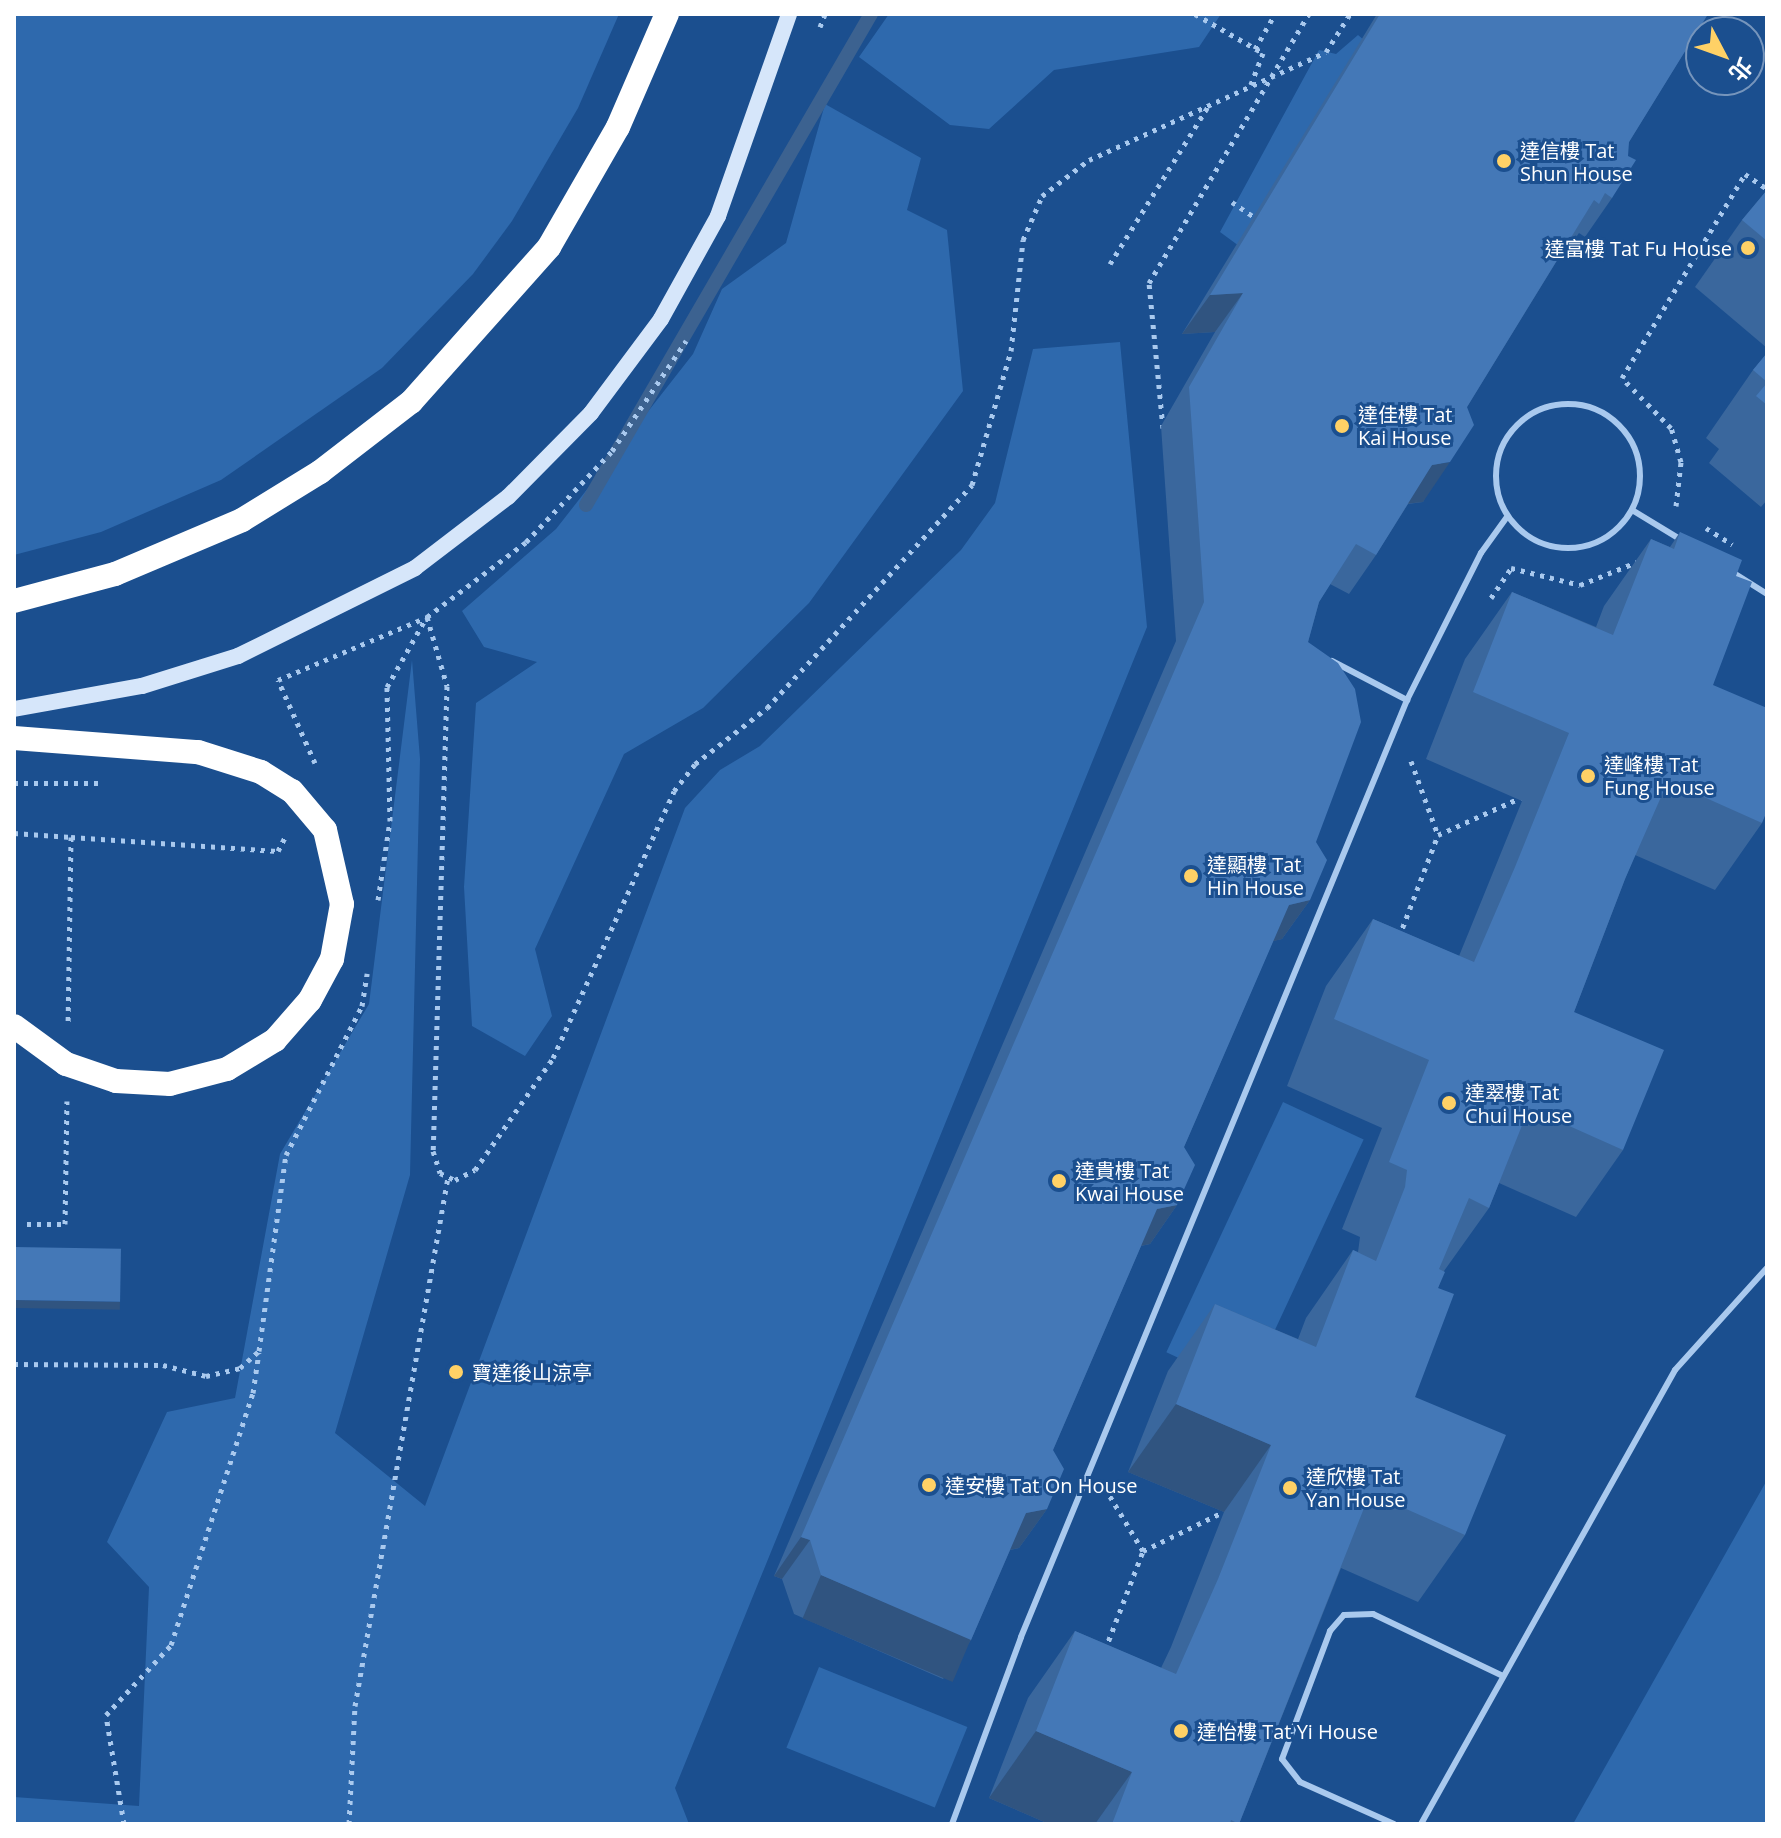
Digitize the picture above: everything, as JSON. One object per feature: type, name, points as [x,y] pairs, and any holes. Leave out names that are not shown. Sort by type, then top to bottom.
[{"type":"highway","points":[[14,601],[115,574],[242,520],[320,472],[411,402],[549,247],[618,127],[667,14]]},
{"type":"highway","points":[[14,738],[176,749],[218,756],[279,782],[325,830],[342,883],[341,914],[332,959],[310,1000],[253,1055],[170,1084],[91,1075],[14,1026]]},
{"type":"main road","points":[[14,709],[142,686],[238,656],[339,613],[415,568],[508,497],[591,413],[661,319],[718,216],[789,14]]},
{"type":"lane","points":[[1552,405],[1599,410],[1633,442],[1639,488],[1632,510],[1617,530],[1572,549],[1547,546],[1507,517],[1495,472],[1500,449],[1512,429],[1552,405]]},
{"type":"lane","points":[[1632,510],[1692,546]]},
{"type":"lane","points":[[952,1824],[1026,1624],[1407,700],[1481,553],[1507,517]]},
{"type":"lane","points":[[1717,562],[1767,594]]},
{"type":"lane","points":[[1324,657],[1407,700]]},
{"type":"lane","points":[[1421,1824],[1675,1370],[1767,1268]]},
{"type":"lane","points":[[1394,1824],[1300,1782],[1282,1759],[1330,1631],[1344,1615],[1373,1614],[1503,1676]]},
{"type":"path","points":[[1195,14],[1263,53],[1250,86]]},
{"type":"path","points":[[1255,49],[1275,14]]},
{"type":"path","points":[[1164,439],[1149,283],[1309,14]]},
{"type":"path","points":[[448,1177],[464,1179],[475,1170],[553,1058],[674,791],[695,764],[767,708],[972,485],[1011,351],[1023,240],[1042,196],[1077,167],[1326,52],[1350,14]]},
{"type":"path","points":[[1110,264],[1209,105]]},
{"type":"path","points":[[1487,603],[1511,568],[1580,585],[1614,577],[1644,558],[1667,531],[1675,510],[1681,462],[1671,428],[1622,378],[1745,174],[1767,189]]},
{"type":"path","points":[[1232,202],[1253,216]]},
{"type":"path","points":[[1675,510],[1688,518]]},
{"type":"path","points":[[1701,525],[1741,549]]},
{"type":"path","points":[[349,1824],[355,1706],[448,1177],[433,1151],[447,686],[427,617]]},
{"type":"path","points":[[317,768],[278,680],[427,617]]},
{"type":"path","points":[[376,913],[390,821],[387,687],[427,617]]},
{"type":"path","points":[[1396,944],[1438,835],[1411,762],[1416,748]]},
{"type":"path","points":[[1438,835],[1530,793]]},
{"type":"path","points":[[14,833],[278,851],[291,824]]},
{"type":"path","points":[[68,1035],[71,837]]},
{"type":"path","points":[[124,1824],[106,1715],[171,1645],[253,1393],[286,1155],[362,1006],[369,959]]},
{"type":"path","points":[[27,1224],[65,1224],[67,1096]]},
{"type":"path","points":[[14,1364],[163,1365],[206,1376],[240,1368],[259,1351]]},
{"type":"path","points":[[1112,1475],[1106,1490],[1143,1551]]},
{"type":"path","points":[[1103,1656],[1143,1551],[1233,1507]]},
{"type":"shaded area","points":[[14,14],[619,14],[578,108],[512,221],[473,274],[382,368],[221,480],[101,532],[14,555]]},
{"type":"shaded area","points":[[889,14],[1221,14],[1199,47],[1054,70],[989,129],[950,125],[859,57]]},
{"type":"shaded area","points":[[1358,35],[1385,58],[1254,257],[1220,232],[1319,50],[1336,54]]},
{"type":"shaded area","points":[[825,104],[921,158],[907,210],[947,230],[963,391],[809,603],[703,708],[624,754],[535,949],[552,1016],[525,1056],[472,1026],[464,887],[476,703],[537,662],[484,647],[462,611],[556,529],[693,354],[722,289],[786,243]]},
{"type":"shaded area","points":[[1120,342],[1147,627],[675,1788],[689,1824],[14,1824],[14,1797],[139,1806],[149,1587],[107,1542],[167,1412],[235,1398],[280,1154],[369,1004],[412,660],[420,759],[410,1175],[335,1433],[425,1506],[685,808],[720,770],[760,746],[961,550],[995,503],[1033,349]]},
{"type":"shaded area","points":[[1283,1102],[1364,1140],[1247,1390],[1166,1352]]},
{"type":"shaded area","points":[[1767,1480],[1767,1824],[1573,1824]]},
{"type":"shaded area","points":[[819,1667],[967,1727],[935,1808],[786,1748]]},
{"type":"building","points":[[1380,14],[1708,14],[1685,16],[1685,51],[1629,142],[1628,156],[1636,160],[1612,198],[1605,193],[1599,204],[1594,200],[1467,407],[1474,425],[1450,462],[1432,465],[1376,555],[1356,544],[1319,602],[1308,642],[1338,663],[1355,689],[1361,722],[1316,842],[1327,860],[1310,900],[1289,905],[1184,1147],[1195,1165],[1177,1205],[1157,1209],[1053,1450],[1064,1469],[1047,1509],[1026,1513],[971,1640],[821,1575],[810,1540],[801,1537],[1204,602],[1189,387],[1243,293],[1210,295]]},
{"type":"building","points":[[1767,190],[1767,241],[1742,220]]},
{"type":"building","points":[[1767,353],[1767,382],[1753,370]]},
{"type":"building","points":[[1767,383],[1767,405],[1756,396]]},
{"type":"building","points":[[1680,532],[1742,560],[1736,576],[1752,582],[1713,685],[1767,708],[1767,811],[1762,823],[1668,781],[1625,879],[1574,1012],[1664,1050],[1623,1150],[1529,1108],[1489,1208],[1469,1198],[1439,1269],[1445,1272],[1438,1288],[1454,1294],[1415,1397],[1506,1435],[1465,1535],[1370,1493],[1239,1824],[1231,1820],[1230,1824],[1112,1824],[1132,1772],[1036,1731],[1075,1631],[1176,1674],[1218,1579],[1271,1445],[1176,1404],[1215,1304],[1316,1347],[1353,1250],[1376,1261],[1405,1187],[1407,1170],[1389,1162],[1429,1060],[1334,1019],[1373,919],[1474,962],[1515,867],[1569,733],[1473,692],[1512,592],[1613,635],[1651,539],[1674,549]]},
{"type":"building","points":[[14,1247],[121,1249],[120,1302],[14,1300]]},
{"type":"waterway","points":[[586,505],[871,14]]},
{"type":"place","name":"達信樓 Tat Shun House","points":[[1504,161]]},
{"type":"place","name":"達富樓 Tat Fu House","points":[[1748,248]]},
{"type":"place","name":"達佳樓 Tat Kai House","points":[[1342,426]]},
{"type":"place","name":"達峰樓 Tat Fung House","points":[[1588,776]]},
{"type":"place","name":"達顯樓 Tat Hin House","points":[[1191,876]]},
{"type":"place","name":"達翠樓 Tat Chui House","points":[[1449,1103]]},
{"type":"place","name":"達貴樓 Tat Kwai House","points":[[1059,1181]]},
{"type":"place","name":"寶達後山涼亭","points":[[456,1372]]},
{"type":"place","name":"達安樓 Tat On House","points":[[929,1485]]},
{"type":"place","name":"達欣樓 Tat Yan House","points":[[1290,1488]]},
{"type":"place","name":"達怡樓 Tat Yi House","points":[[1181,1731]]}]
